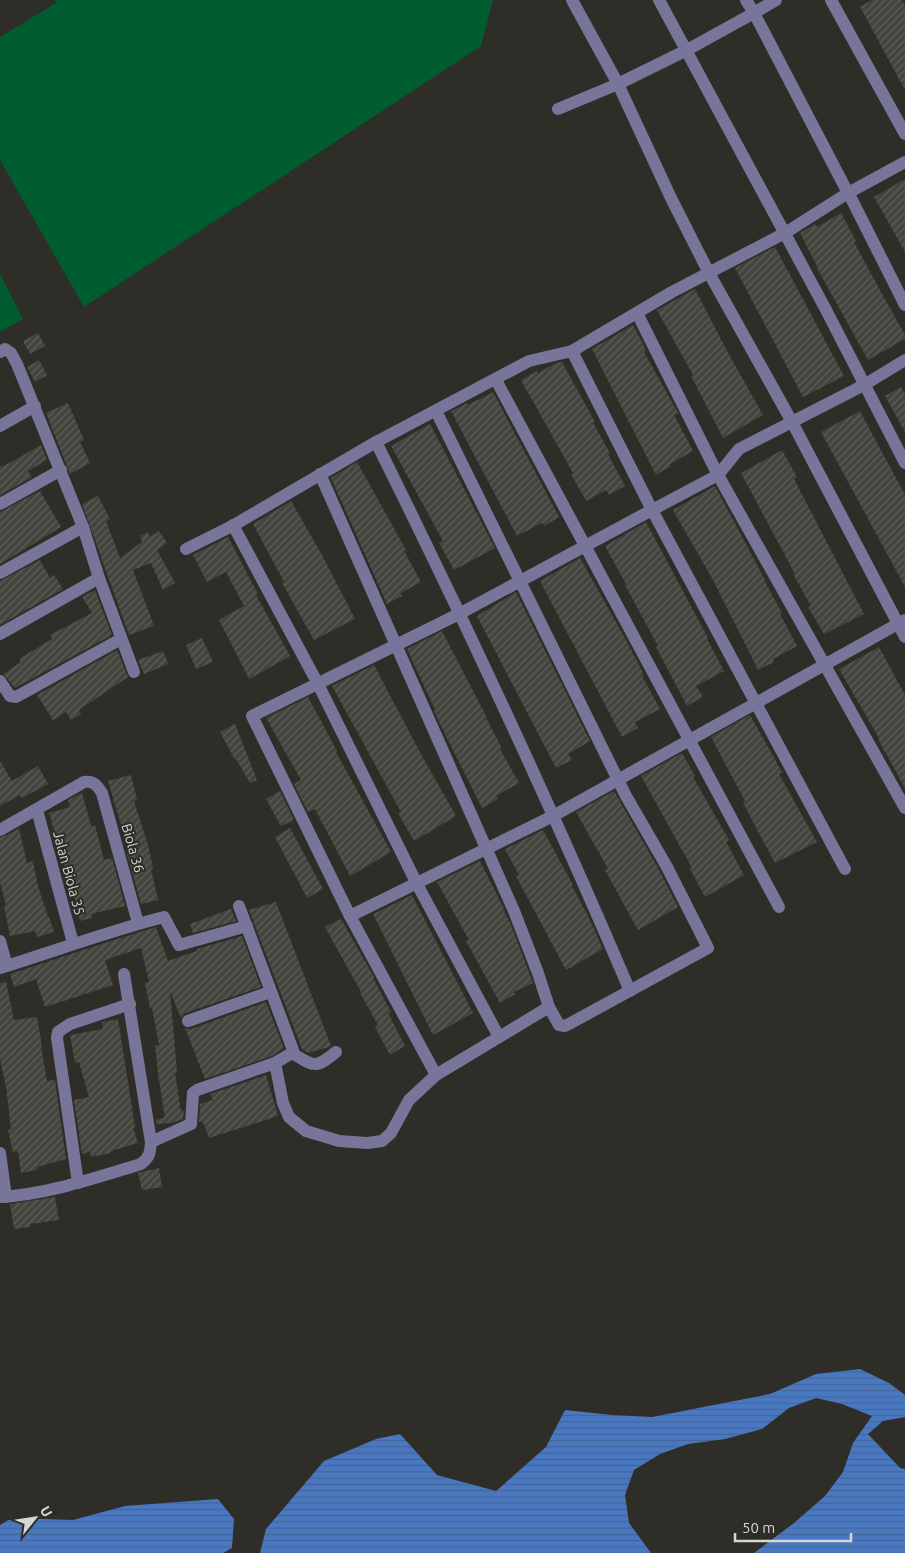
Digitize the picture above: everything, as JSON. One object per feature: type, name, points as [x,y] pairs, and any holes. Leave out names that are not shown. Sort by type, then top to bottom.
[{"type":"street","points":[[572,0],[618,84],[670,196],[709,273],[902,622],[905,637]]},
{"type":"street","points":[[659,0],[825,308],[905,463]]},
{"type":"street","points":[[746,0],[850,195],[905,305]]},
{"type":"street","points":[[558,109],[618,84],[687,50],[776,0]]},
{"type":"street","points":[[831,0],[905,134]]},
{"type":"street","points":[[186,549],[233,525],[376,442],[529,362],[572,350],[709,273],[785,233],[905,162]]},
{"type":"street","points":[[637,313],[718,475],[905,808]]},
{"type":"street","points":[[0,352],[5,349],[11,353],[35,406],[83,527],[99,578],[134,672]]},
{"type":"street","points":[[572,350],[652,510],[845,869]]},
{"type":"street","points":[[436,1075],[350,916],[252,716],[459,614],[718,475],[739,449],[864,385],[905,360]]},
{"type":"street","points":[[496,380],[779,907]]},
{"type":"street","points":[[0,426],[35,406]]},
{"type":"street","points":[[320,474],[486,848],[538,973],[549,1007],[559,1025],[565,1026],[708,948],[670,873],[617,780],[436,411]]},
{"type":"street","points":[[376,442],[426,542],[553,816],[630,991]]},
{"type":"street","points":[[0,504],[61,470]]},
{"type":"street","points":[[233,525],[318,684],[417,884],[499,1037]]},
{"type":"street","points":[[0,573],[83,527]]},
{"type":"street","points":[[0,634],[99,578]]},
{"type":"street","points":[[350,916],[553,816],[902,622]]},
{"type":"street","points":[[0,681],[10,696],[16,697],[121,638]]},
{"type":"street","name":"Biola 36","points":[[37,810],[84,782],[91,781],[95,783],[102,793],[138,924]]},
{"type":"street","points":[[0,830],[37,810]]},
{"type":"street","name":"Jalan Biola 35","points":[[37,810],[73,944]]},
{"type":"street","points":[[239,906],[293,1050],[292,1053]]},
{"type":"street","points":[[0,941],[3,967],[164,917],[179,945],[247,926]]},
{"type":"street","points":[[0,1153],[3,1197],[43,1192],[78,1184],[142,1164],[148,1159],[151,1142],[124,974]]},
{"type":"street","points":[[188,1021],[270,992]]},
{"type":"street","points":[[78,1184],[57,1038],[58,1032],[62,1028],[80,1020],[130,1004]]},
{"type":"street","points":[[275,1063],[283,1103],[289,1118],[306,1131],[338,1141],[367,1143],[382,1141],[391,1133],[409,1100],[436,1075],[549,1007]]},
{"type":"street","points":[[292,1053],[312,1065],[322,1064],[336,1052]]},
{"type":"street","points":[[151,1142],[191,1124],[192,1098],[193,1093],[197,1090],[275,1063],[292,1053]]},
{"type":"green space","points":[[55,0],[493,0],[481,46],[84,307],[0,160],[0,37],[56,3]]},
{"type":"green space","points":[[0,274],[23,319],[0,332]]},
{"type":"water","points":[[860,1369],[889,1383],[905,1395],[905,1417],[883,1421],[868,1434],[900,1468],[905,1469],[905,1553],[754,1553],[794,1523],[825,1496],[843,1472],[853,1443],[872,1416],[842,1404],[816,1398],[789,1408],[762,1429],[725,1439],[688,1444],[660,1454],[634,1470],[625,1495],[629,1523],[651,1553],[260,1553],[266,1529],[324,1461],[376,1439],[400,1434],[437,1475],[496,1491],[546,1447],[565,1410],[652,1417],[770,1394],[816,1374]]},
{"type":"water","points":[[218,1499],[234,1519],[232,1548],[223,1553],[0,1553],[0,1525],[12,1518],[73,1520],[125,1506]]},
{"type":"building","points":[[872,0],[902,0],[905,6],[905,90],[860,7]]},
{"type":"building","points":[[905,179],[905,252],[874,197]]},
{"type":"building","points":[[841,213],[856,241],[854,242],[905,335],[905,339],[868,360],[817,268],[800,233],[815,224],[817,227]]},
{"type":"building","points":[[775,247],[844,376],[803,397],[735,268]]},
{"type":"building","points":[[695,289],[763,415],[723,438],[691,376],[693,375],[657,310]]},
{"type":"building","points":[[633,325],[646,350],[644,352],[678,413],[674,415],[693,451],[670,464],[671,466],[656,475],[592,349]]},
{"type":"building","points":[[38,333],[45,346],[30,354],[23,341]]},
{"type":"building","points":[[39,360],[47,375],[35,382],[27,367]]},
{"type":"building","points":[[562,362],[595,422],[593,423],[610,453],[608,454],[625,486],[609,495],[606,490],[586,501],[571,474],[573,473],[521,380],[537,371],[538,373],[556,363]]},
{"type":"building","points":[[901,387],[905,394],[905,432],[885,396]]},
{"type":"building","points":[[493,392],[559,517],[544,526],[542,523],[517,536],[451,411],[467,403],[468,405]]},
{"type":"building","points":[[68,403],[84,440],[80,442],[90,463],[70,474],[46,413]]},
{"type":"building","points":[[860,411],[905,495],[905,587],[821,432]]},
{"type":"building","points":[[430,424],[495,548],[454,570],[439,543],[443,541],[391,446]]},
{"type":"building","points":[[41,445],[47,460],[28,471],[32,477],[0,495],[0,466],[4,466]]},
{"type":"building","points":[[782,450],[797,477],[794,479],[864,614],[824,634],[808,607],[811,606],[741,473]]},
{"type":"building","points":[[357,462],[406,550],[404,551],[421,582],[401,593],[402,596],[387,604],[331,478]]},
{"type":"building","points":[[715,486],[782,613],[780,614],[797,646],[773,659],[774,662],[758,670],[713,580],[673,510]]},
{"type":"building","points":[[40,491],[61,527],[0,564],[0,512]]},
{"type":"building","points":[[98,496],[110,519],[106,521],[120,558],[142,542],[140,536],[148,532],[150,537],[159,531],[167,543],[157,550],[175,583],[163,590],[151,563],[133,570],[154,626],[129,635],[82,504]]},
{"type":"building","points":[[291,501],[322,555],[355,619],[314,640],[282,583],[284,582],[253,524]]},
{"type":"building","points":[[646,522],[724,671],[696,686],[703,697],[687,706],[656,647],[658,646],[605,546]]},
{"type":"building","points":[[228,537],[258,594],[256,595],[290,656],[249,679],[219,620],[244,606],[226,572],[207,582],[193,555]]},
{"type":"building","points":[[580,558],[627,642],[644,675],[642,676],[660,709],[635,722],[638,728],[622,737],[540,581]]},
{"type":"building","points":[[40,560],[50,578],[54,575],[63,589],[0,625],[0,581]]},
{"type":"building","points":[[95,590],[112,635],[15,688],[3,674],[21,662],[19,659],[52,639],[50,635],[92,613],[82,597]]},
{"type":"building","points":[[516,592],[590,741],[568,754],[572,760],[556,768],[477,616]]},
{"type":"building","points":[[442,631],[502,748],[500,749],[519,783],[496,796],[498,799],[482,808],[440,724],[407,649]]},
{"type":"building","points":[[202,638],[213,662],[196,669],[186,645]]},
{"type":"building","points":[[879,647],[905,695],[905,788],[879,738],[839,669]]},
{"type":"building","points":[[117,650],[128,677],[79,710],[81,714],[71,720],[66,712],[53,720],[37,695]]},
{"type":"building","points":[[163,651],[168,664],[144,674],[138,660]]},
{"type":"building","points":[[374,665],[456,816],[414,841],[398,813],[401,812],[332,686]]},
{"type":"building","points":[[308,697],[391,852],[350,876],[315,809],[308,812],[294,784],[301,780],[266,718]]},
{"type":"building","points":[[750,715],[782,772],[779,774],[817,842],[775,863],[711,737]]},
{"type":"building","points":[[235,724],[257,780],[250,783],[220,732]]},
{"type":"building","points":[[682,753],[695,776],[693,777],[729,840],[726,842],[744,875],[705,897],[690,869],[692,868],[641,776]]},
{"type":"building","points":[[0,761],[12,781],[38,766],[48,784],[22,798],[20,795],[0,806]]},
{"type":"building","points":[[131,775],[137,800],[134,801],[148,845],[158,900],[141,904],[127,854],[130,854],[108,781]]},
{"type":"building","points":[[280,791],[294,820],[281,826],[266,799]]},
{"type":"building","points":[[614,791],[678,907],[638,930],[605,870],[608,869],[576,812]]},
{"type":"building","points":[[82,793],[91,826],[95,825],[104,860],[112,858],[125,906],[91,914],[92,918],[80,921],[68,870],[66,870],[49,813],[70,807],[68,800]]},
{"type":"building","points":[[290,828],[323,889],[307,898],[275,837]]},
{"type":"building","points":[[19,829],[27,863],[33,861],[38,886],[54,932],[37,937],[35,931],[10,936],[4,906],[6,906],[0,882],[0,838]]},
{"type":"building","points":[[543,830],[573,885],[603,949],[566,970],[516,876],[519,875],[505,849]]},
{"type":"building","points":[[480,861],[510,922],[533,983],[514,992],[515,994],[500,1003],[466,941],[469,940],[437,882]]},
{"type":"building","points":[[412,895],[473,1013],[433,1035],[373,914]]},
{"type":"building","points":[[276,902],[331,1046],[329,1047],[308,1053],[302,1049],[249,910]]},
{"type":"building","points":[[231,909],[236,921],[193,933],[190,924]]},
{"type":"building","points":[[341,919],[374,977],[391,1012],[388,1013],[405,1046],[390,1055],[375,1027],[378,1025],[325,927]]},
{"type":"building","points":[[156,927],[168,961],[197,951],[197,949],[242,936],[261,987],[185,1013],[181,1018],[170,991],[177,1073],[175,1073],[181,1111],[184,1110],[183,1119],[172,1123],[156,1124],[156,1120],[165,1117],[155,1045],[159,1045],[145,983],[149,982],[141,948],[105,960],[113,985],[45,1007],[36,979],[14,987],[10,974]]},
{"type":"building","points":[[6,982],[14,1020],[37,1017],[47,1081],[55,1080],[66,1159],[37,1167],[37,1170],[21,1173],[18,1151],[13,1152],[8,1130],[11,1129],[6,1087],[0,1059],[0,983]]},
{"type":"building","points":[[266,1002],[284,1048],[272,1056],[205,1079],[185,1028],[191,1029]]},
{"type":"building","points":[[118,1019],[135,1127],[133,1128],[138,1143],[111,1151],[111,1153],[91,1157],[90,1152],[82,1154],[74,1100],[89,1097],[79,1062],[75,1063],[70,1035],[103,1029],[102,1022]]},
{"type":"building","points":[[266,1075],[278,1116],[209,1138],[203,1122],[199,1122],[200,1104],[213,1100],[210,1094]]},
{"type":"building","points":[[159,1168],[162,1187],[142,1190],[138,1173]]},
{"type":"building","points":[[55,1197],[59,1220],[30,1224],[30,1227],[14,1229],[10,1204]]}]
